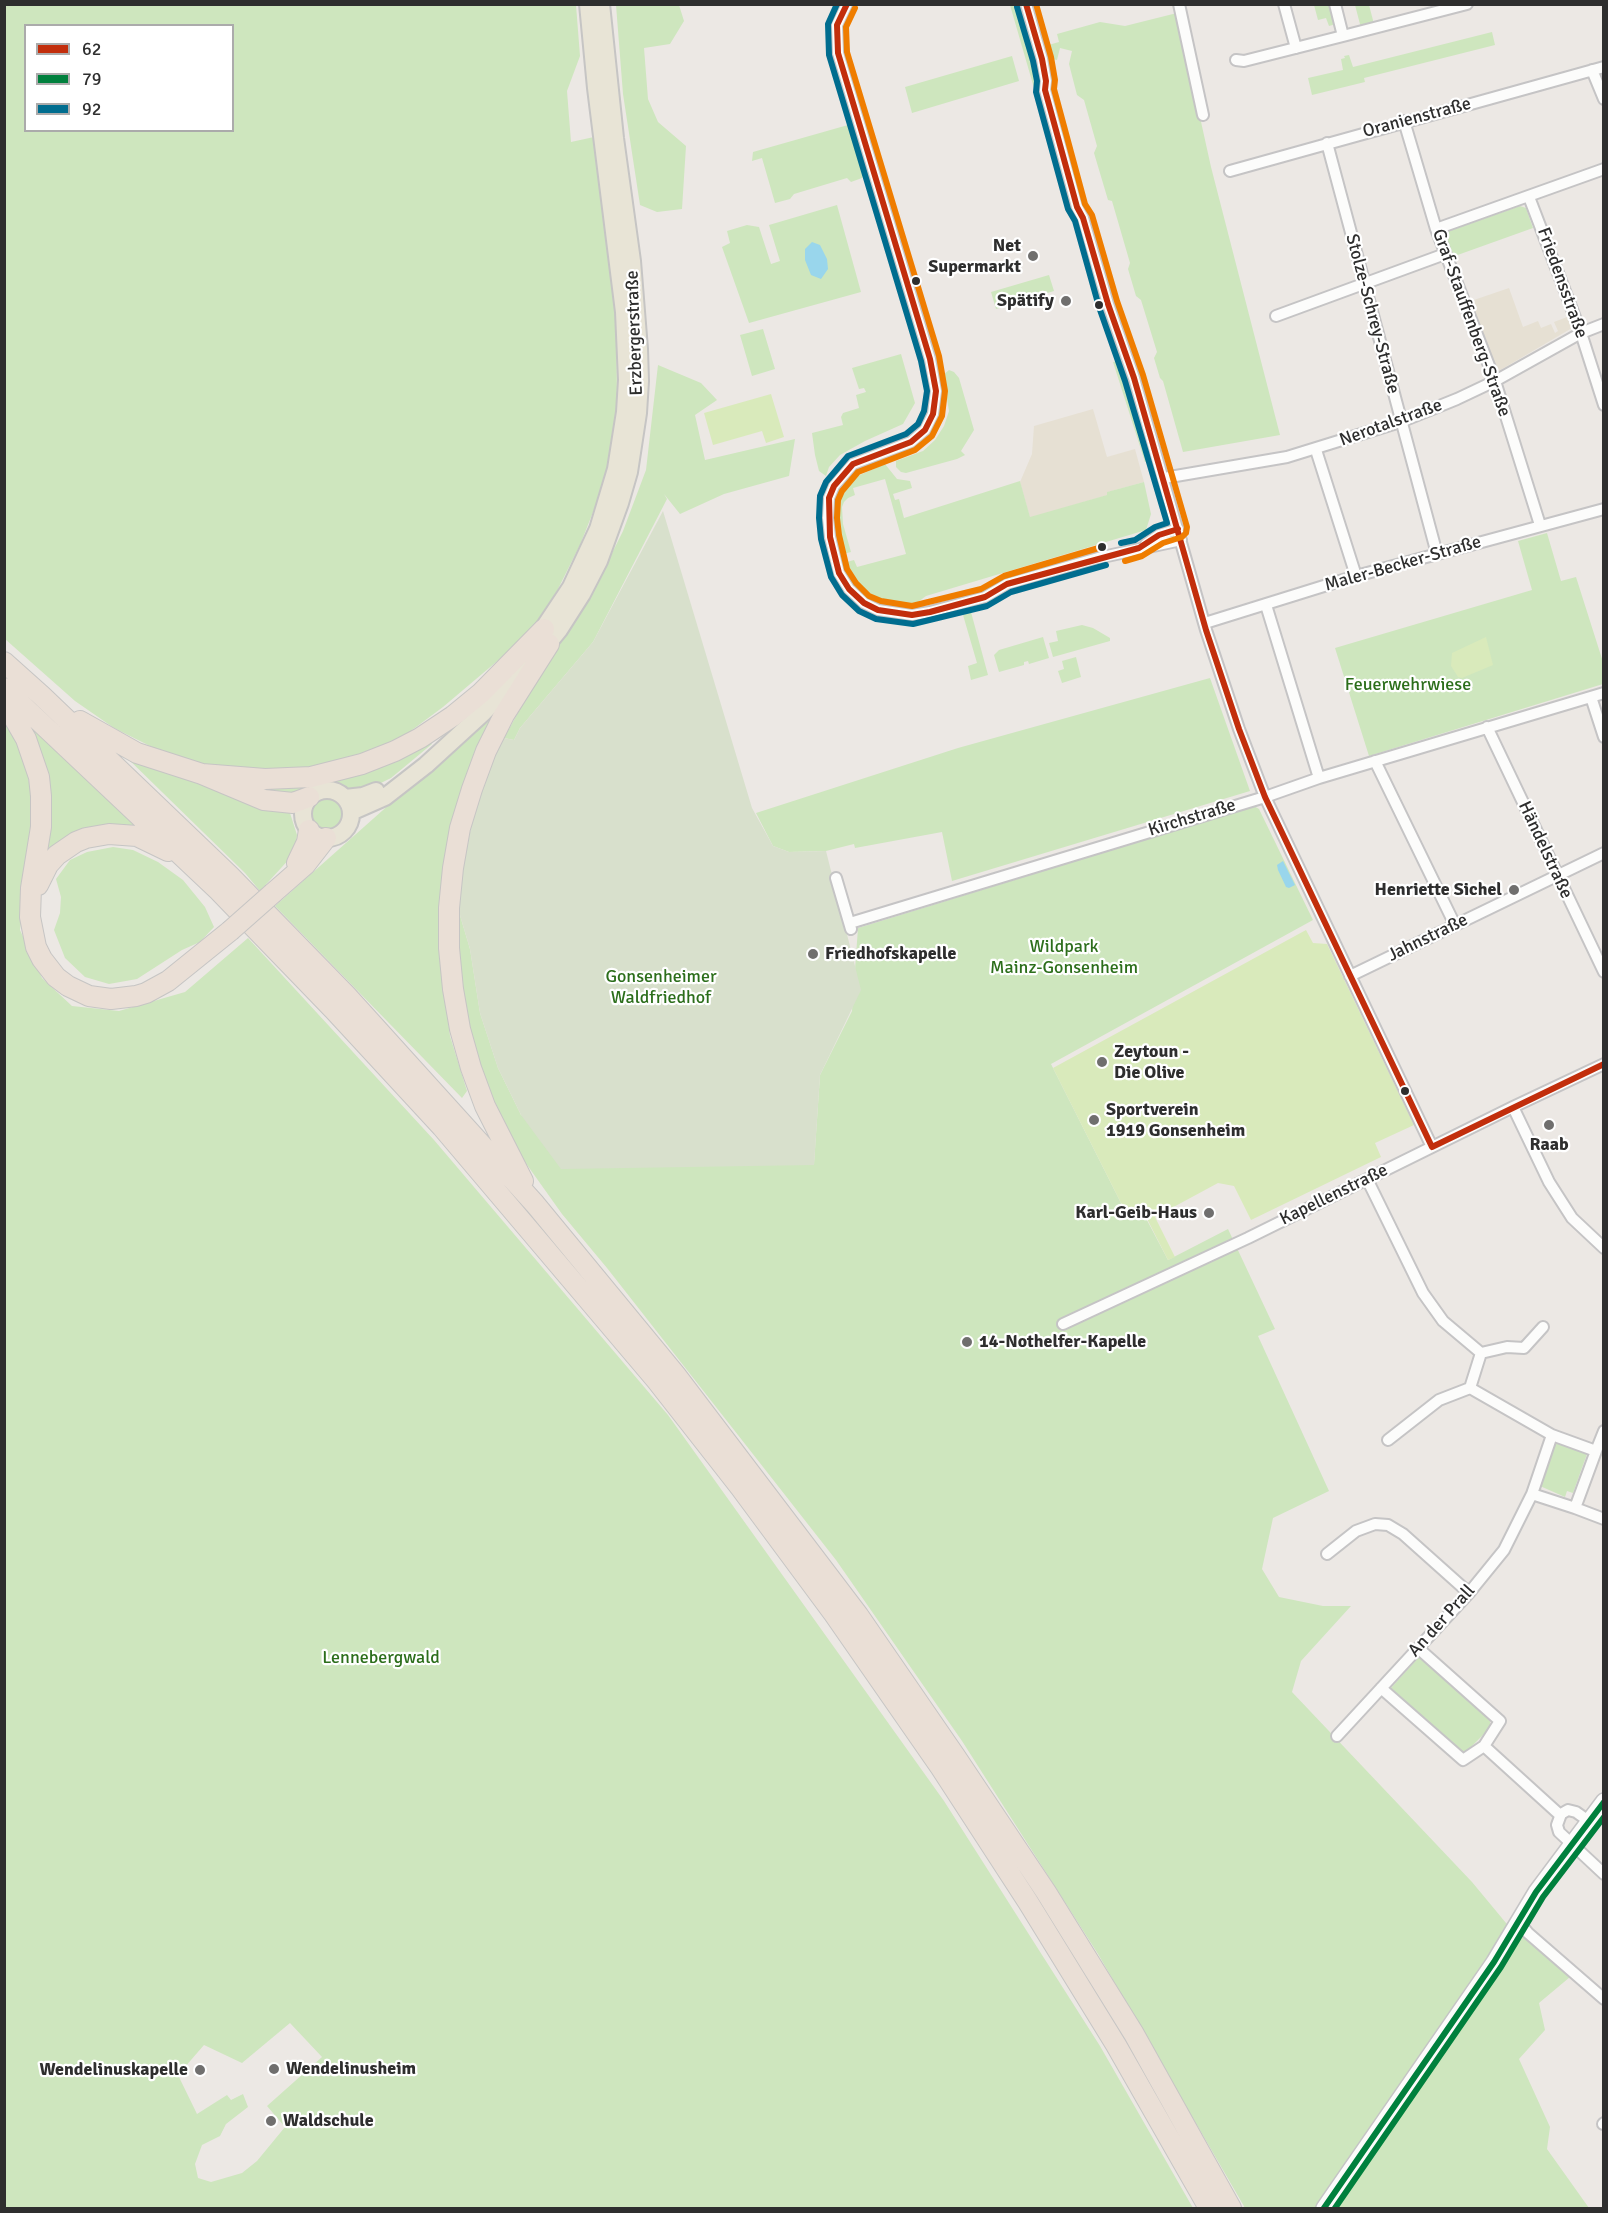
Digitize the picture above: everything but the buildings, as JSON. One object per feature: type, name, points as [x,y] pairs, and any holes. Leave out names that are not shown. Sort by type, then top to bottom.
[{"type":"highway","points":[[202,774],[265,780],[311,777],[362,764],[395,751],[453,716],[546,636]]},
{"type":"highway","points":[[535,1204],[485,1106],[471,1068],[460,1029],[453,989],[449,948],[449,908],[453,868],[472,789],[486,751],[546,636]]},
{"type":"highway","points":[[4,662],[230,876],[338,987],[535,1204],[675,1374],[858,1615],[1046,1892],[1134,2034],[1231,2208]]},
{"type":"highway","points":[[4,687],[188,861],[333,1009],[442,1127],[657,1381],[740,1487],[834,1614],[947,1778],[1028,1902],[1116,2045],[1209,2208]]},
{"type":"highway","points":[[42,696],[119,744],[169,765],[202,774],[274,802],[293,803],[309,797]]},
{"type":"highway","points":[[4,701],[16,718],[34,757],[42,796],[41,827],[31,888],[30,917],[36,946],[42,959],[56,977],[68,986],[89,996],[111,999],[136,996],[156,989],[230,931],[305,865],[318,834]]},
{"type":"highway","points":[[30,917],[36,889],[48,865],[64,849],[86,838],[109,834],[137,836],[188,861]]},
{"type":"main road","name":"Erzbergerstraße","points":[[546,636],[598,529],[616,469],[625,412],[627,380],[624,312],[596,88],[588,4]]},
{"type":"main road","name":"Erzbergerstraße","points":[[546,636],[582,594],[610,534],[629,472],[638,413],[640,381],[637,310],[601,4]]},
{"type":"main road","points":[[348,805],[385,797],[426,765],[484,712],[546,636]]},
{"type":"main road","points":[[323,790],[331,790],[348,805],[346,827],[341,833],[318,834],[303,817],[305,803],[309,797],[323,790]]},
{"type":"main road","points":[[1324,2208],[1494,1962],[1536,1892],[1604,1801]]},
{"type":"street","points":[[847,4],[837,25],[838,52],[930,359],[936,391],[933,414],[926,430],[911,442],[853,464],[834,486],[829,498],[830,537],[839,573],[849,589],[864,603],[878,610],[912,615],[985,597],[1007,584],[1139,548],[1159,536],[1179,535]]},
{"type":"street","points":[[1026,4],[1042,59],[1046,90],[1077,207],[1083,218],[1108,304],[1134,378],[1205,623],[1239,729],[1265,796],[1432,1147]]},
{"type":"street","points":[[1179,4],[1203,115]]},
{"type":"street","points":[[1284,4],[1296,48]]},
{"type":"street","points":[[1335,4],[1343,36]]},
{"type":"street","points":[[1236,60],[1244,61],[1467,4]]},
{"type":"street","points":[[1598,69],[1604,99]]},
{"type":"street","name":"Oranienstraße","points":[[1230,171],[1598,69]]},
{"type":"street","name":"Graf-Stauffenberg-Straße","points":[[1404,122],[1436,229],[1494,381],[1540,525]]},
{"type":"street","name":"Stolze-Schrey-Straße","points":[[1328,143],[1400,422],[1437,554]]},
{"type":"street","points":[[1436,229],[1604,169]]},
{"type":"street","name":"Friedensstraße","points":[[1529,196],[1581,333],[1604,405]]},
{"type":"street","points":[[1276,315],[1445,254]]},
{"type":"street","name":"Nerotalstraße","points":[[1164,478],[1287,457],[1316,450],[1400,422],[1457,399],[1581,333],[1604,324]]},
{"type":"street","points":[[1316,450],[1356,576]]},
{"type":"street","name":"Maler-Becker-Straße","points":[[1205,623],[1356,576],[1604,509]]},
{"type":"street","points":[[1266,604],[1319,778]]},
{"type":"street","name":"Kirchstraße","points":[[836,878],[850,926],[1319,778],[1604,693]]},
{"type":"street","points":[[1591,697],[1604,736]]},
{"type":"street","name":"Händelstraße","points":[[1487,728],[1604,972]]},
{"type":"street","points":[[1375,761],[1455,925]]},
{"type":"street","name":"Jahnstraße","points":[[1350,976],[1604,853]]},
{"type":"street","name":"Kapellenstraße","points":[[1063,1324],[1248,1238],[1604,1064]]},
{"type":"street","points":[[1513,1107],[1549,1182],[1572,1218],[1604,1248]]},
{"type":"street","points":[[1367,1179],[1422,1293],[1443,1321],[1481,1353]]},
{"type":"street","points":[[1481,1353],[1507,1347],[1524,1348],[1543,1327]]},
{"type":"street","points":[[1470,1388],[1481,1353]]},
{"type":"street","points":[[1470,1388],[1552,1435],[1596,1451]]},
{"type":"street","points":[[1388,1440],[1439,1400],[1470,1388]]},
{"type":"street","points":[[1575,1508],[1604,1431]]},
{"type":"street","name":"An der Prall","points":[[1337,1737],[1469,1593],[1504,1550],[1532,1494],[1552,1435]]},
{"type":"street","points":[[1532,1494],[1604,1519]]},
{"type":"street","points":[[1327,1554],[1356,1531],[1375,1524],[1388,1525],[1403,1534],[1469,1593]]},
{"type":"street","points":[[1381,1688],[1463,1760],[1484,1746],[1500,1721],[1418,1648]]},
{"type":"street","points":[[1484,1746],[1560,1815]]},
{"type":"street","points":[[1590,1822],[1572,1810],[1560,1815],[1557,1829],[1604,1874]]},
{"type":"street","points":[[1518,1921],[1528,1933],[1604,1999]]},
{"type":"shaded area","points":[[1509,288],[1523,327],[1538,321],[1541,328],[1551,324],[1555,333],[1558,331],[1554,322],[1567,317],[1572,328],[1497,372],[1468,302]]},
{"type":"shaded area","points":[[1093,409],[1107,457],[1135,449],[1144,482],[1030,518],[1020,482],[1032,454],[1034,426]]},
{"type":"green space","points":[[5,5],[576,5],[580,56],[567,91],[571,142],[594,137],[616,297],[617,399],[613,442],[599,497],[580,545],[543,614],[508,652],[443,707],[400,739],[363,756],[313,768],[266,771],[209,766],[183,759],[156,749],[114,728],[75,701],[5,639]]},
{"type":"green space","points":[[616,5],[679,5],[684,21],[670,44],[644,48],[648,99],[658,122],[686,146],[682,209],[657,212],[640,205],[623,94]]},
{"type":"green space","points":[[1010,5],[1014,5],[1038,84],[1034,88]]},
{"type":"green space","points":[[1314,5],[1331,5],[1336,24],[1329,26],[1326,18],[1318,20]]},
{"type":"green space","points":[[1355,5],[1369,5],[1374,24],[1361,28]]},
{"type":"green space","points":[[1177,13],[1211,167],[1280,435],[1183,452],[1163,381],[1154,358],[1157,352],[1141,300],[1136,296],[1128,269],[1130,263],[1112,201],[1108,200],[1094,153],[1097,146],[1084,100],[1077,95],[1069,64],[1072,51],[1060,48],[1057,60],[1048,58],[1045,46],[1059,42],[1057,34],[1100,22],[1125,26]]},
{"type":"green space","points":[[1492,32],[1495,45],[1364,78],[1365,82],[1312,95],[1308,78],[1343,70],[1341,59],[1345,58],[1344,56],[1349,55],[1353,67]]},
{"type":"green space","points":[[1012,56],[1019,81],[912,113],[905,87]]},
{"type":"green space","points":[[848,125],[862,178],[851,182],[847,178],[794,194],[790,199],[775,203],[762,158],[752,161],[753,152]]},
{"type":"green space","points":[[837,205],[861,292],[749,323],[722,247],[730,243],[727,231],[747,225],[759,227],[771,264],[780,261],[769,225]]},
{"type":"green space","points":[[1520,206],[1526,208],[1533,228],[1452,257],[1445,238],[1449,231]]},
{"type":"green space","points":[[1049,275],[1054,291],[996,309],[991,292]]},
{"type":"green space","points":[[763,329],[775,369],[752,376],[740,335]]},
{"type":"green space","points":[[901,354],[915,403],[903,424],[840,455],[829,467],[826,476],[819,471],[812,433],[843,425],[841,417],[843,413],[859,408],[856,395],[866,392],[864,388],[859,389],[852,368]]},
{"type":"green space","points":[[1117,361],[1147,461],[1145,462],[1113,362]]},
{"type":"green space","points":[[658,365],[701,383],[717,400],[695,415],[705,460],[795,439],[789,476],[724,494],[680,514],[664,494],[667,499],[593,642],[520,728],[514,740],[504,738],[551,653],[589,599],[623,531],[646,470]]},
{"type":"green space","points":[[949,370],[959,378],[974,430],[961,451],[965,455],[906,473],[901,472],[896,467],[896,461],[923,451],[935,440],[944,426],[949,411],[943,375]]},
{"type":"green space","points":[[771,394],[784,437],[766,443],[762,431],[713,445],[704,413]]},
{"type":"green space","points":[[885,464],[897,479],[910,481],[912,488],[893,494],[895,500],[899,499],[904,518],[1020,481],[1030,517],[1144,482],[1151,514],[1146,530],[926,596],[918,602],[906,605],[883,602],[861,587],[850,572],[847,562],[854,560],[857,567],[906,554],[885,479],[853,488],[855,495],[844,502],[843,524],[851,552],[843,554],[836,509],[840,494],[853,478]]},
{"type":"green space","name":"Gonsenheimer Waldfriedhof","points":[[663,511],[752,808],[773,846],[789,852],[826,851],[861,990],[820,1075],[814,1165],[561,1169],[521,1115],[498,1068],[480,1013],[470,949],[459,912],[461,879],[474,812],[487,769],[504,738],[514,740],[520,728],[593,642]]},
{"type":"green space","name":"Feuerwehrwiese","points":[[1547,533],[1561,581],[1576,577],[1603,662],[1603,684],[1369,756],[1335,648],[1532,590],[1518,541]]},
{"type":"green space","points":[[971,612],[988,675],[971,680],[968,666],[977,663],[963,615]]},
{"type":"green space","points":[[1082,625],[1093,628],[1110,638],[1110,641],[1053,657],[1049,643],[1058,641],[1056,631]]},
{"type":"green space","points":[[1043,637],[1049,658],[1029,664],[1028,661],[1024,662],[1024,665],[999,672],[994,655],[999,650]]},
{"type":"green space","points":[[1486,637],[1493,665],[1462,678],[1458,677],[1451,666],[1452,653]]},
{"type":"green space","points":[[1076,657],[1081,677],[1062,683],[1058,671],[1064,669],[1062,661]]},
{"type":"green space","points":[[1210,678],[1250,791],[952,881],[942,832],[855,848],[854,844],[826,851],[789,852],[773,846],[756,813],[958,748]]},
{"type":"green space","points":[[499,707],[450,833],[441,891],[440,953],[450,1036],[467,1091],[462,1098],[275,906]]},
{"type":"green space","name":"Lennebergwald","points":[[4,718],[22,750],[34,805],[20,930],[42,978],[72,1006],[119,1011],[185,992],[248,938],[434,1140],[668,1415],[944,1801],[1100,2046],[1193,2208],[5,2208]],"holes":[[[290,2023],[322,2057],[267,2106],[285,2127],[257,2161],[242,2173],[211,2182],[198,2178],[195,2164],[202,2145],[220,2136],[226,2124],[248,2107],[243,2094],[231,2100],[227,2095],[197,2114],[178,2075],[204,2045],[242,2063]]]},
{"type":"green space","points":[[26,721],[139,829],[48,855],[51,808],[47,776]]},
{"type":"green space","points":[[428,740],[432,744],[391,778],[377,785],[349,791],[336,785],[324,784],[291,798],[252,786]]},
{"type":"green space","points":[[121,752],[290,813],[297,835],[292,856],[260,891],[245,873]]},
{"type":"green space","points":[[327,798],[338,803],[343,814],[338,825],[327,830],[316,825],[311,814],[316,803]]},
{"type":"green space","name":"Wildpark Mainz-Gonsenheim","points":[[1254,806],[1259,809],[1313,920],[1051,1064],[1125,1211],[1140,1207],[1168,1260],[1228,1229],[1275,1329],[1258,1336],[1329,1491],[1273,1518],[1262,1569],[1279,1597],[1323,1606],[1351,1606],[1301,1661],[1292,1692],[1472,1882],[1506,1923],[1570,1977],[1539,2003],[1545,2030],[1519,2059],[1550,2127],[1547,2149],[1589,2208],[1245,2208],[1098,1954],[962,1741],[836,1560],[562,1214],[525,1162],[494,1104],[471,1041],[458,980],[459,912],[470,949],[480,1013],[498,1068],[521,1115],[814,1164],[820,1075],[852,1011],[858,928]]},
{"type":"green space","points":[[113,847],[133,850],[158,862],[183,880],[205,907],[214,927],[200,942],[182,950],[137,979],[109,984],[85,977],[65,958],[54,930],[60,913],[61,897],[56,879],[70,860],[87,852]]},
{"type":"green space","name":"Sportverein 1919 Gonsenheim","points":[[1306,930],[1313,943],[1327,944],[1414,1125],[1375,1143],[1381,1157],[1251,1220],[1234,1186],[1218,1183],[1155,1217],[1175,1257],[1168,1260],[1141,1207],[1125,1211],[1053,1068]]},
{"type":"green space","points":[[1557,1442],[1587,1454],[1573,1493],[1567,1491],[1565,1497],[1540,1486]]},
{"type":"green space","points":[[1419,1657],[1490,1720],[1490,1728],[1464,1754],[1390,1689]]},
{"type":"water","points":[[812,242],[820,245],[827,259],[828,269],[821,279],[811,275],[805,260],[805,249]]},
{"type":"water","points":[[1283,861],[1295,885],[1289,888],[1286,887],[1278,870],[1277,865]]},
{"type":"transit line","name":"92","points":[[837,4],[828,24],[829,55],[921,361],[927,391],[924,411],[918,424],[906,434],[848,456],[826,482],[820,496],[819,518],[821,539],[831,577],[842,595],[859,611],[876,619],[913,624],[987,606],[1011,592],[1106,565]]},
{"type":"transit line","name":"62","points":[[847,4],[837,25],[838,53],[930,359],[936,391],[933,414],[925,430],[911,442],[853,464],[834,486],[829,498],[830,537],[839,573],[849,589],[864,603],[878,610],[912,615],[930,612],[985,597],[1007,584],[1139,548],[1159,535],[1178,529]]},
{"type":"transit line","name":"62","points":[[1026,4],[1042,59],[1046,81],[1045,90],[1077,207],[1083,218],[1108,304],[1134,378],[1206,630],[1239,729],[1265,797],[1432,1147]]},
{"type":"transit line","points":[[1036,4],[1051,57],[1055,80],[1054,89],[1085,204],[1092,215],[1117,301],[1143,375],[1187,527],[1182,537],[1163,543],[1142,556],[1125,561]]},
{"type":"transit line","name":"92","points":[[1017,7],[1033,61],[1037,81],[1036,92],[1068,209],[1075,221],[1099,307],[1125,381],[1167,523],[1155,527],[1135,540],[1121,543]]},
{"type":"transit line","points":[[855,8],[846,27],[847,52],[939,356],[945,391],[942,416],[932,436],[915,450],[858,472],[842,491],[838,500],[837,518],[847,569],[856,583],[869,596],[881,601],[912,606],[981,589],[1004,576],[1102,547]]},
{"type":"transit line","name":"62","points":[[1432,1147],[1604,1064]]},
{"type":"transit line","name":"79","points":[[1324,2208],[1494,1962],[1536,1892],[1604,1802]]},
{"type":"transit line","points":[[1335,2208],[1501,1967],[1543,1897],[1604,1817]]},
{"type":"place","name":"Net Supermarkt","points":[[1033,256]]},
{"type":"place","name":"Spätify","points":[[1066,301]]},
{"type":"place","name":"Henriette Sichel","points":[[1514,890]]},
{"type":"place","name":"Friedhofskapelle","points":[[813,954]]},
{"type":"place","name":"Zeytoun - Die Olive","points":[[1102,1062]]},
{"type":"place","name":"Sportverein 1919 Gonsenheim","points":[[1094,1120]]},
{"type":"place","name":"Raab","points":[[1549,1125]]},
{"type":"place","name":"Karl-Geib-Haus","points":[[1209,1213]]},
{"type":"place","name":"14-Nothelfer-Kapelle","points":[[967,1342]]},
{"type":"place","name":"Wendelinusheim","points":[[274,2069]]},
{"type":"place","name":"Wendelinuskapelle","points":[[200,2070]]},
{"type":"place","name":"Waldschule","points":[[271,2121]]}]
